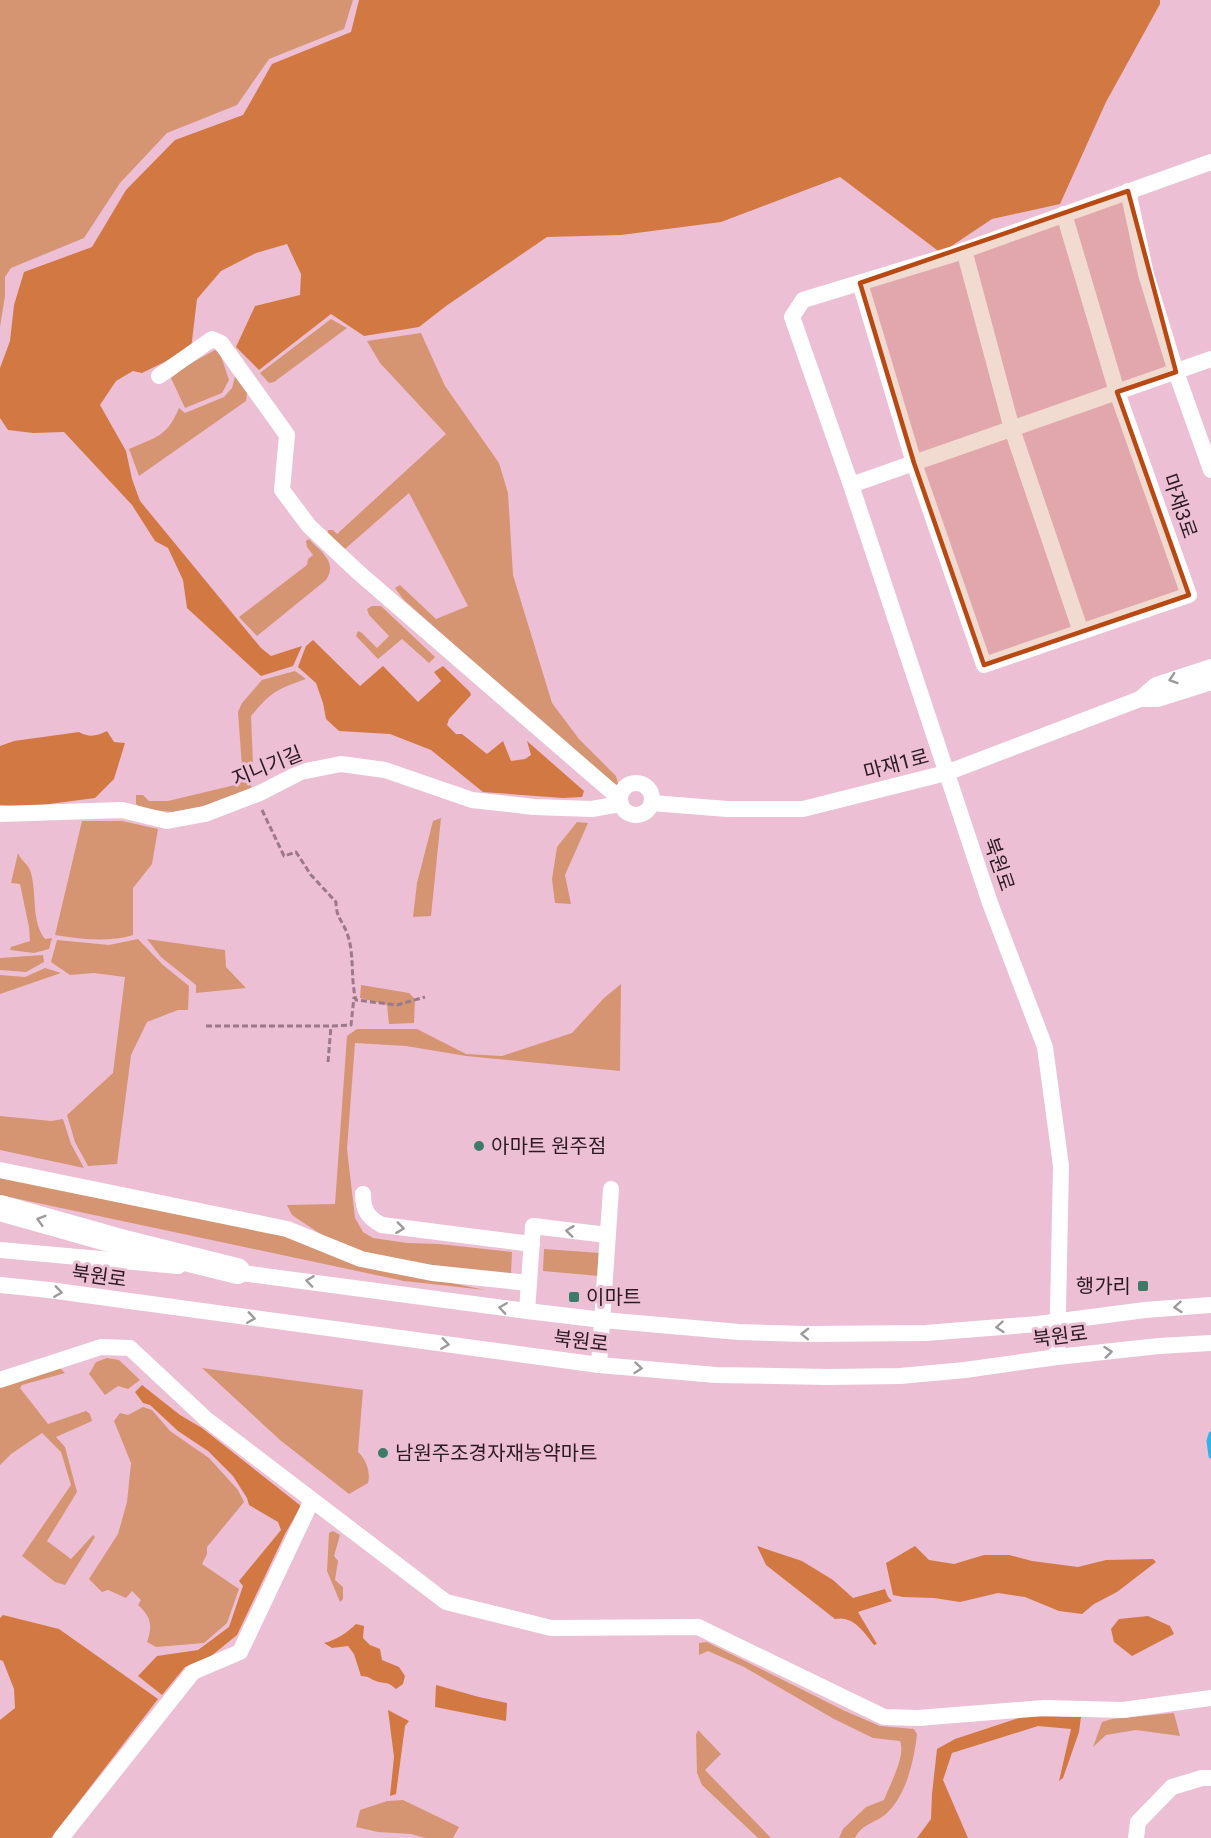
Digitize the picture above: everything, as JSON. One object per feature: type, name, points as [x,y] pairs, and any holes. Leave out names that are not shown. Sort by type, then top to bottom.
[{"type":"highway","points":[[0,1208],[117,1241],[237,1271]]},
{"type":"street","points":[[946,773],[851,485],[792,316],[803,300],[964,250],[1211,162]]},
{"type":"street","name":"마재3로","points":[[1128,191],[1146,274],[1176,372],[1211,470]]},
{"type":"street","name":"마재3로","points":[[860,283],[914,463],[984,665],[1189,595],[1117,392],[1064,214]]},
{"type":"street","points":[[964,250],[1012,429],[1081,632]]},
{"type":"street","points":[[159,376],[212,339],[221,343],[287,435],[282,490],[309,526],[367,580],[620,801],[626,812],[636,816],[646,812],[652,798],[647,788],[633,783],[623,789],[620,801]]},
{"type":"street","points":[[851,485],[1211,359]]},
{"type":"street","points":[[1140,699],[1156,685],[1211,667]]},
{"type":"street","points":[[1140,699],[1158,699],[1211,682]]},
{"type":"street","name":"마재1로","points":[[651,803],[727,809],[803,809],[946,773],[1140,699]]},
{"type":"street","name":"지니기길","points":[[0,814],[122,810],[167,821],[205,814],[255,795],[301,771],[341,764],[385,770],[472,801],[534,807],[592,809],[620,801]]},
{"type":"street","name":"북원로","points":[[946,773],[990,903],[1045,1047],[1061,1166],[1058,1321]]},
{"type":"street","points":[[0,1170],[287,1229],[361,1259],[432,1273],[529,1283]]},
{"type":"street","points":[[599,1365],[611,1189]]},
{"type":"street","points":[[363,1194],[366,1214],[382,1226],[532,1244]]},
{"type":"street","points":[[526,1311],[533,1226],[607,1235]]},
{"type":"street","name":"북원로","points":[[0,1250],[237,1271],[526,1311],[739,1332],[927,1333],[1211,1305]]},
{"type":"street","name":"북원로","points":[[0,1285],[599,1365],[716,1375],[900,1376],[1159,1346],[1211,1343]]},
{"type":"street","points":[[1057,1357],[1058,1321]]},
{"type":"street","points":[[0,1380],[101,1347],[130,1348],[206,1419],[446,1602],[551,1628],[698,1627],[884,1717],[918,1718],[1044,1708],[1123,1710],[1211,1698]]},
{"type":"street","points":[[61,1838],[193,1672],[240,1652],[312,1500]]},
{"type":"street","points":[[1136,1838],[1138,1822],[1172,1787],[1202,1778],[1211,1778]]},
{"type":"path","points":[[206,1026],[351,1025],[354,995],[351,948],[336,913],[336,902],[311,875],[296,852],[284,856],[255,795]]},
{"type":"path","points":[[354,995],[356,1000],[361,1002],[398,1005],[425,997]]},
{"type":"path","points":[[328,1062],[331,1026]]},
{"type":"highlighted area","points":[[1128,191],[1176,372],[1117,392],[1189,595],[984,665],[914,463],[860,283]]},
{"type":"shaded area","points":[[0,0],[353,0],[344,29],[269,59],[237,105],[167,133],[120,183],[84,238],[11,268],[5,277],[5,296],[0,327]]},
{"type":"shaded area","points":[[359,0],[1160,0],[1160,4],[1106,102],[1060,204],[992,219],[941,253],[840,177],[721,222],[621,235],[547,237],[419,327],[364,336],[331,314],[259,370],[236,347],[255,306],[300,295],[301,274],[287,244],[256,253],[221,271],[197,299],[191,349],[142,373],[133,371],[116,381],[100,405],[126,451],[140,501],[261,648],[271,656],[302,646],[293,666],[261,676],[187,608],[183,580],[168,548],[155,541],[132,505],[64,432],[33,433],[8,430],[0,418],[0,368],[10,341],[14,305],[24,272],[92,247],[126,190],[175,140],[243,115],[272,64],[351,32]]},
{"type":"shaded area","points":[[331,319],[347,328],[274,382],[269,383],[260,373]]},
{"type":"shaded area","points":[[421,333],[445,386],[499,463],[508,493],[513,575],[552,703],[579,739],[616,776],[619,787],[562,744],[526,713],[403,599],[395,588],[400,585],[436,619],[468,606],[409,493],[345,549],[327,536],[328,530],[333,530],[337,534],[446,434],[380,363],[367,341]]},
{"type":"shaded area","points":[[215,350],[220,353],[229,380],[222,393],[185,408],[171,378],[186,366]]},
{"type":"shaded area","points":[[235,377],[247,393],[246,401],[139,476],[129,449],[165,431],[179,408],[185,413],[224,397],[232,388]]},
{"type":"shaded area","points":[[309,539],[329,563],[329,574],[326,580],[257,636],[239,617],[307,565],[308,559],[313,555],[307,547],[306,541]]},
{"type":"shaded area","points":[[372,606],[381,606],[435,657],[429,663],[402,639],[378,659],[356,636],[358,631],[362,633],[377,648],[389,636],[369,615],[367,609]]},
{"type":"shaded area","points":[[313,640],[360,686],[383,666],[418,702],[441,681],[434,672],[443,666],[471,695],[449,719],[447,725],[456,734],[462,734],[487,754],[503,741],[511,761],[525,759],[531,755],[527,741],[584,791],[582,797],[563,798],[483,792],[431,750],[390,734],[339,731],[326,719],[316,683],[298,667],[306,646]]},
{"type":"shaded area","points":[[295,671],[306,679],[275,692],[251,716],[253,764],[251,788],[240,798],[174,812],[142,809],[136,804],[136,795],[143,795],[149,801],[168,801],[239,784],[243,780],[238,712],[242,703],[262,680]]},
{"type":"shaded area","points":[[107,731],[114,742],[125,743],[114,779],[95,798],[26,807],[0,805],[0,746],[14,741],[79,732],[93,736]]},
{"type":"shaded area","points":[[441,818],[431,916],[413,917],[417,883],[433,821]]},
{"type":"shaded area","points":[[82,821],[122,821],[158,829],[152,864],[133,888],[133,935],[104,940],[55,935]]},
{"type":"shaded area","points":[[577,822],[588,823],[565,875],[571,904],[555,903],[552,879],[557,847]]},
{"type":"shaded area","points":[[18,853],[31,873],[36,916],[41,932],[45,939],[52,938],[49,949],[34,953],[10,950],[11,947],[30,941],[20,884],[11,883]]},
{"type":"shaded area","points":[[138,939],[163,965],[189,986],[188,1010],[178,1010],[147,1022],[131,1055],[117,1164],[88,1166],[75,1142],[67,1115],[113,1073],[125,977],[94,973],[70,975],[51,962],[57,940],[109,945]]},
{"type":"shaded area","points":[[147,939],[225,950],[226,967],[246,988],[196,993],[196,985],[161,957]]},
{"type":"shaded area","points":[[43,955],[44,962],[26,972],[0,970],[0,958]]},
{"type":"shaded area","points":[[45,968],[61,973],[0,994],[0,975],[25,977]]},
{"type":"shaded area","points":[[621,984],[620,1071],[466,1056],[406,1046],[355,1043],[347,1149],[355,1218],[363,1232],[373,1238],[407,1243],[512,1252],[511,1274],[482,1273],[361,1254],[325,1237],[292,1215],[287,1205],[335,1204],[347,1036],[357,1029],[417,1029],[466,1054],[502,1056],[572,1033],[604,998]]},
{"type":"shaded area","points":[[361,985],[409,993],[415,999],[414,1023],[389,1024],[387,1005],[360,998]]},
{"type":"shaded area","points":[[0,1116],[51,1121],[63,1119],[71,1144],[84,1168],[0,1150]]},
{"type":"shaded area","points":[[0,1177],[282,1233],[357,1263],[485,1290],[404,1281],[0,1195]]},
{"type":"shaded area","points":[[544,1249],[600,1253],[599,1276],[543,1271]]},
{"type":"shaded area","points":[[107,1358],[119,1360],[140,1380],[128,1389],[118,1386],[105,1395],[89,1374],[96,1362]]},
{"type":"shaded area","points":[[59,1367],[65,1373],[22,1385],[20,1388],[48,1424],[86,1411],[90,1414],[92,1421],[56,1437],[65,1447],[77,1492],[47,1541],[71,1559],[93,1535],[95,1537],[65,1585],[55,1582],[22,1556],[71,1485],[61,1452],[42,1433],[11,1454],[0,1465],[0,1385]]},
{"type":"shaded area","points":[[202,1368],[363,1390],[358,1452],[367,1466],[368,1483],[349,1494],[280,1440]]},
{"type":"shaded area","points":[[142,1385],[180,1415],[202,1428],[301,1506],[285,1534],[237,1635],[205,1661],[185,1667],[162,1695],[138,1676],[157,1656],[198,1650],[229,1627],[243,1586],[239,1581],[281,1530],[278,1522],[249,1505],[233,1476],[208,1451],[178,1431],[150,1405],[143,1403],[135,1392]]},
{"type":"shaded area","points":[[143,1407],[152,1410],[170,1431],[209,1458],[238,1490],[244,1502],[207,1547],[207,1554],[202,1564],[239,1589],[227,1623],[204,1643],[156,1647],[147,1642],[150,1622],[146,1613],[138,1605],[141,1600],[132,1591],[126,1598],[108,1590],[102,1592],[89,1579],[118,1534],[127,1502],[131,1463],[114,1421],[120,1413],[128,1415]]},
{"type":"shaded area","points":[[333,1531],[340,1535],[334,1556],[338,1561],[335,1580],[343,1587],[343,1599],[340,1602],[327,1571],[329,1533]]},
{"type":"shaded area","points":[[757,1546],[802,1561],[833,1580],[853,1598],[885,1589],[892,1601],[858,1612],[877,1644],[874,1645],[853,1622],[841,1618],[835,1619],[766,1565]]},
{"type":"shaded area","points":[[915,1546],[929,1560],[954,1564],[984,1555],[1009,1555],[1032,1561],[1078,1567],[1106,1560],[1153,1559],[1156,1562],[1117,1592],[1094,1604],[1082,1614],[1059,1611],[1025,1597],[998,1593],[960,1602],[893,1595],[886,1563]]},
{"type":"shaded area","points":[[3,1615],[59,1629],[158,1699],[51,1838],[0,1838],[0,1720],[15,1708],[14,1689],[3,1661],[0,1660],[0,1618]]},
{"type":"shaded area","points":[[1148,1616],[1170,1626],[1174,1634],[1132,1656],[1114,1642],[1111,1629],[1119,1619]]},
{"type":"shaded area","points":[[356,1624],[364,1626],[363,1638],[370,1645],[380,1649],[382,1660],[399,1667],[405,1676],[403,1684],[396,1689],[388,1684],[361,1676],[354,1654],[348,1646],[332,1648],[324,1643],[341,1636]]},
{"type":"shaded area","points":[[707,1642],[880,1726],[914,1729],[917,1734],[909,1776],[895,1804],[888,1812],[862,1829],[855,1838],[839,1838],[843,1829],[866,1807],[884,1800],[899,1762],[900,1741],[873,1738],[834,1719],[744,1667],[708,1651],[699,1655],[699,1643]]},
{"type":"shaded area","points":[[436,1685],[507,1703],[506,1721],[435,1707]]},
{"type":"shaded area","points":[[388,1710],[409,1721],[405,1726],[396,1794],[390,1796],[394,1757]]},
{"type":"shaded area","points":[[1174,1713],[1180,1736],[1136,1730],[1106,1735],[1093,1747],[1102,1722]]},
{"type":"shaded area","points":[[1025,1716],[1081,1717],[1079,1732],[1063,1778],[1059,1781],[1071,1729],[1038,1726],[952,1753],[943,1780],[968,1838],[917,1838],[931,1819],[937,1749],[955,1739]]},
{"type":"shaded area","points":[[698,1730],[721,1754],[705,1770],[771,1838],[758,1838],[702,1785],[697,1773],[696,1735]]},
{"type":"shaded area","points":[[403,1800],[459,1827],[453,1838],[425,1838],[356,1827],[360,1810],[387,1801]]},
{"type":"waterway","points":[[1211,1434],[1209,1441],[1211,1456]]},
{"type":"place","name":"아마트 원주점","points":[[479,1146]]},
{"type":"place","name":"행가리","points":[[1143,1286]]},
{"type":"place","name":"이마트","points":[[574,1297]]},
{"type":"place","name":"남원주조경자재농약마트","points":[[383,1453]]}]
